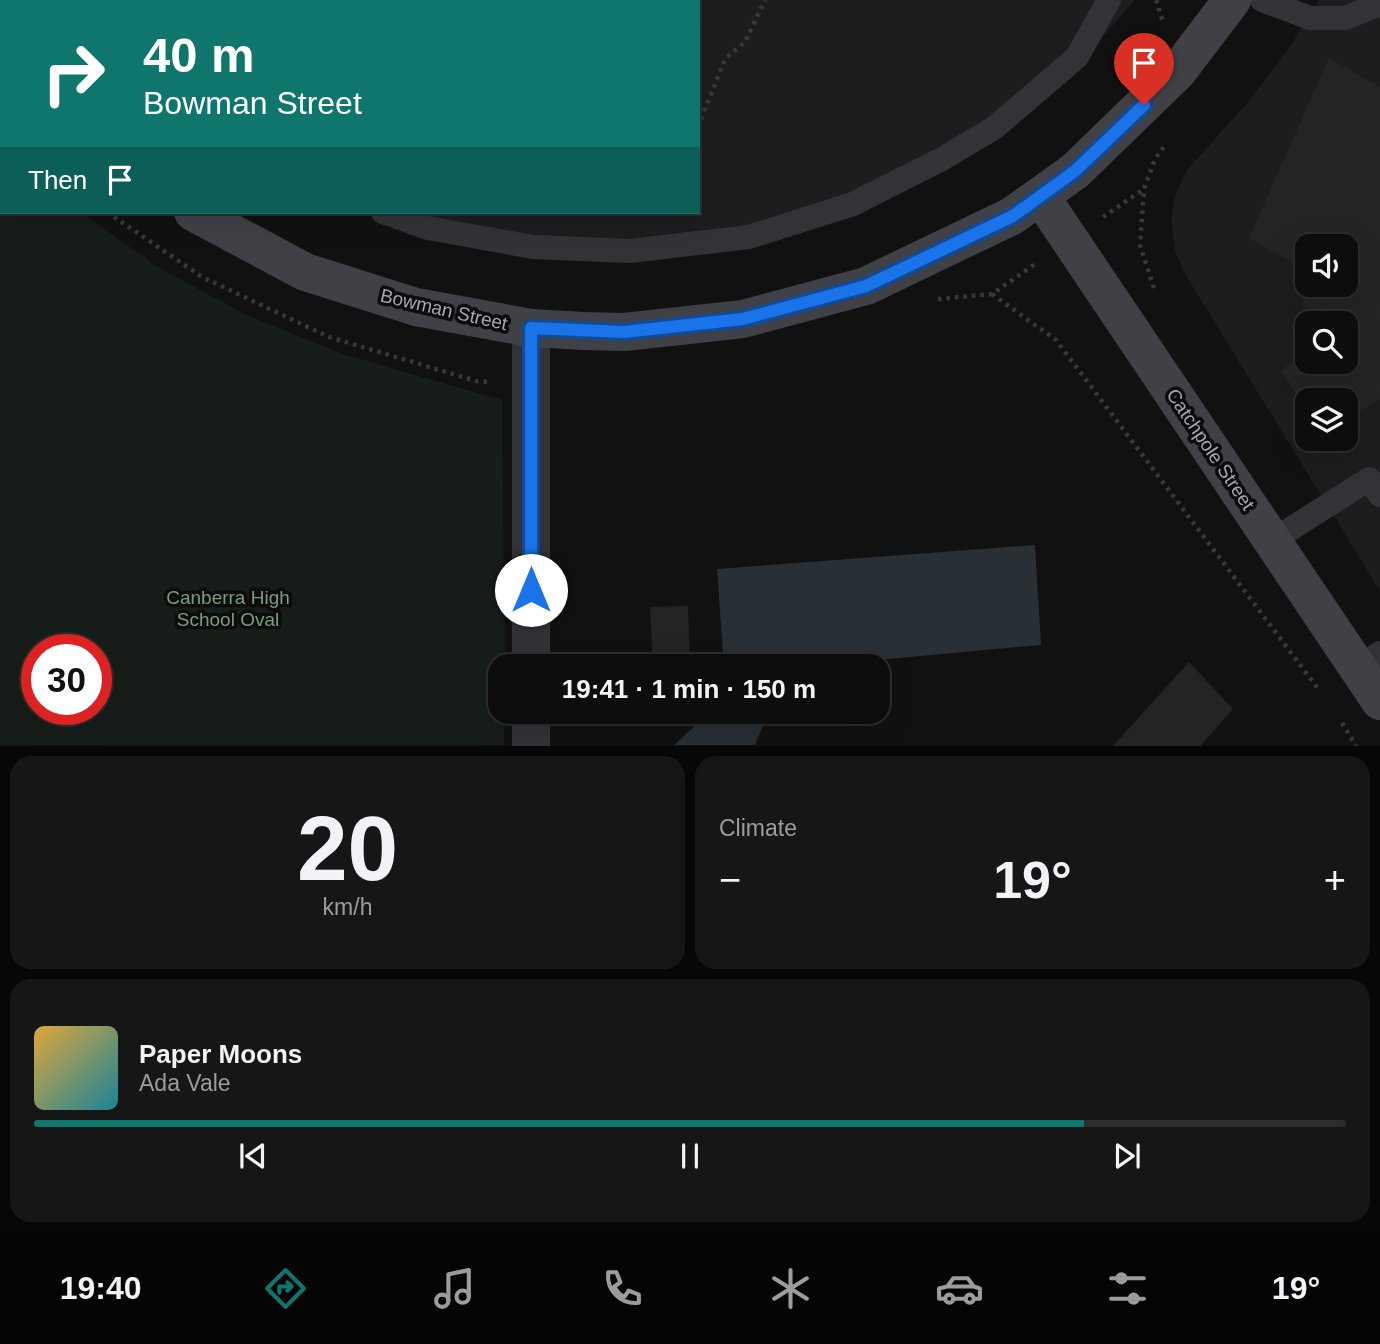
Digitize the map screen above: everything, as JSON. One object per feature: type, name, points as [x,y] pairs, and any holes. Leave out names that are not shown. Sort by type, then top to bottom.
[{"type":"street","name":"Bowman Street","points":[[196,214],[305,272],[416,307],[531,328],[624,332],[743,319],[866,286],[1013,216],[1075,171],[1178,71],[1232,0]]},
{"type":"street","name":"Catchpole Street","points":[[1041,197],[1272,541],[1369,660],[1380,701]]},
{"type":"street","points":[[531,328],[531,654]]},
{"type":"street","points":[[531,724],[531,746]]},
{"type":"lane","points":[[389,214],[428,228],[533,247],[630,250],[749,237],[853,204],[942,159],[994,128],[1077,57],[1108,0]]},
{"type":"lane","points":[[1262,0],[1310,18],[1345,18],[1380,4]]},
{"type":"lane","points":[[1272,541],[1369,479],[1380,495]]},
{"type":"path","points":[[700,122],[725,59],[745,42],[765,0]]},
{"type":"path","points":[[1154,290],[1140,245],[1144,219],[1144,189],[1154,159],[1170,138]]},
{"type":"path","points":[[992,294],[1056,340],[1327,700]]},
{"type":"path","points":[[1335,712],[1356,746]]},
{"type":"shaded area","points":[[700,0],[1134,0],[1110,29],[1068,71],[921,176],[694,249],[397,224],[368,214],[700,214]]},
{"type":"shaded area","points":[[1319,0],[1380,0],[1380,591],[1185,274],[1175,251],[1171,218],[1176,193],[1187,170],[1247,103],[1291,45]]},
{"type":"shaded area","points":[[1035,545],[1041,645],[890,659],[890,654],[723,654],[717,569]]},
{"type":"shaded area","points":[[697,724],[763,724],[755,745],[674,745]]},
{"type":"green space","name":"Canberra High School Oval","points":[[0,214],[84,214],[159,268],[245,314],[343,354],[502,400],[505,654],[488,654],[488,724],[505,724],[504,745],[0,745]]},
{"type":"building","points":[[1329,58],[1380,87],[1380,399],[1358,412],[1358,388],[1295,388],[1295,391],[1280,371],[1295,360],[1295,374],[1358,374],[1358,311],[1314,311],[1302,305],[1305,297],[1358,297],[1358,234],[1295,234],[1295,264],[1249,238]]},
{"type":"building","points":[[688,606],[690,654],[652,654],[650,607]]},
{"type":"building","points":[[1189,662],[1233,709],[1200,746],[1113,746]]},
{"type":"route","points":[[531,590],[531,328],[624,332],[743,319],[866,286],[1013,216],[1075,171],[1144,105]]}]
